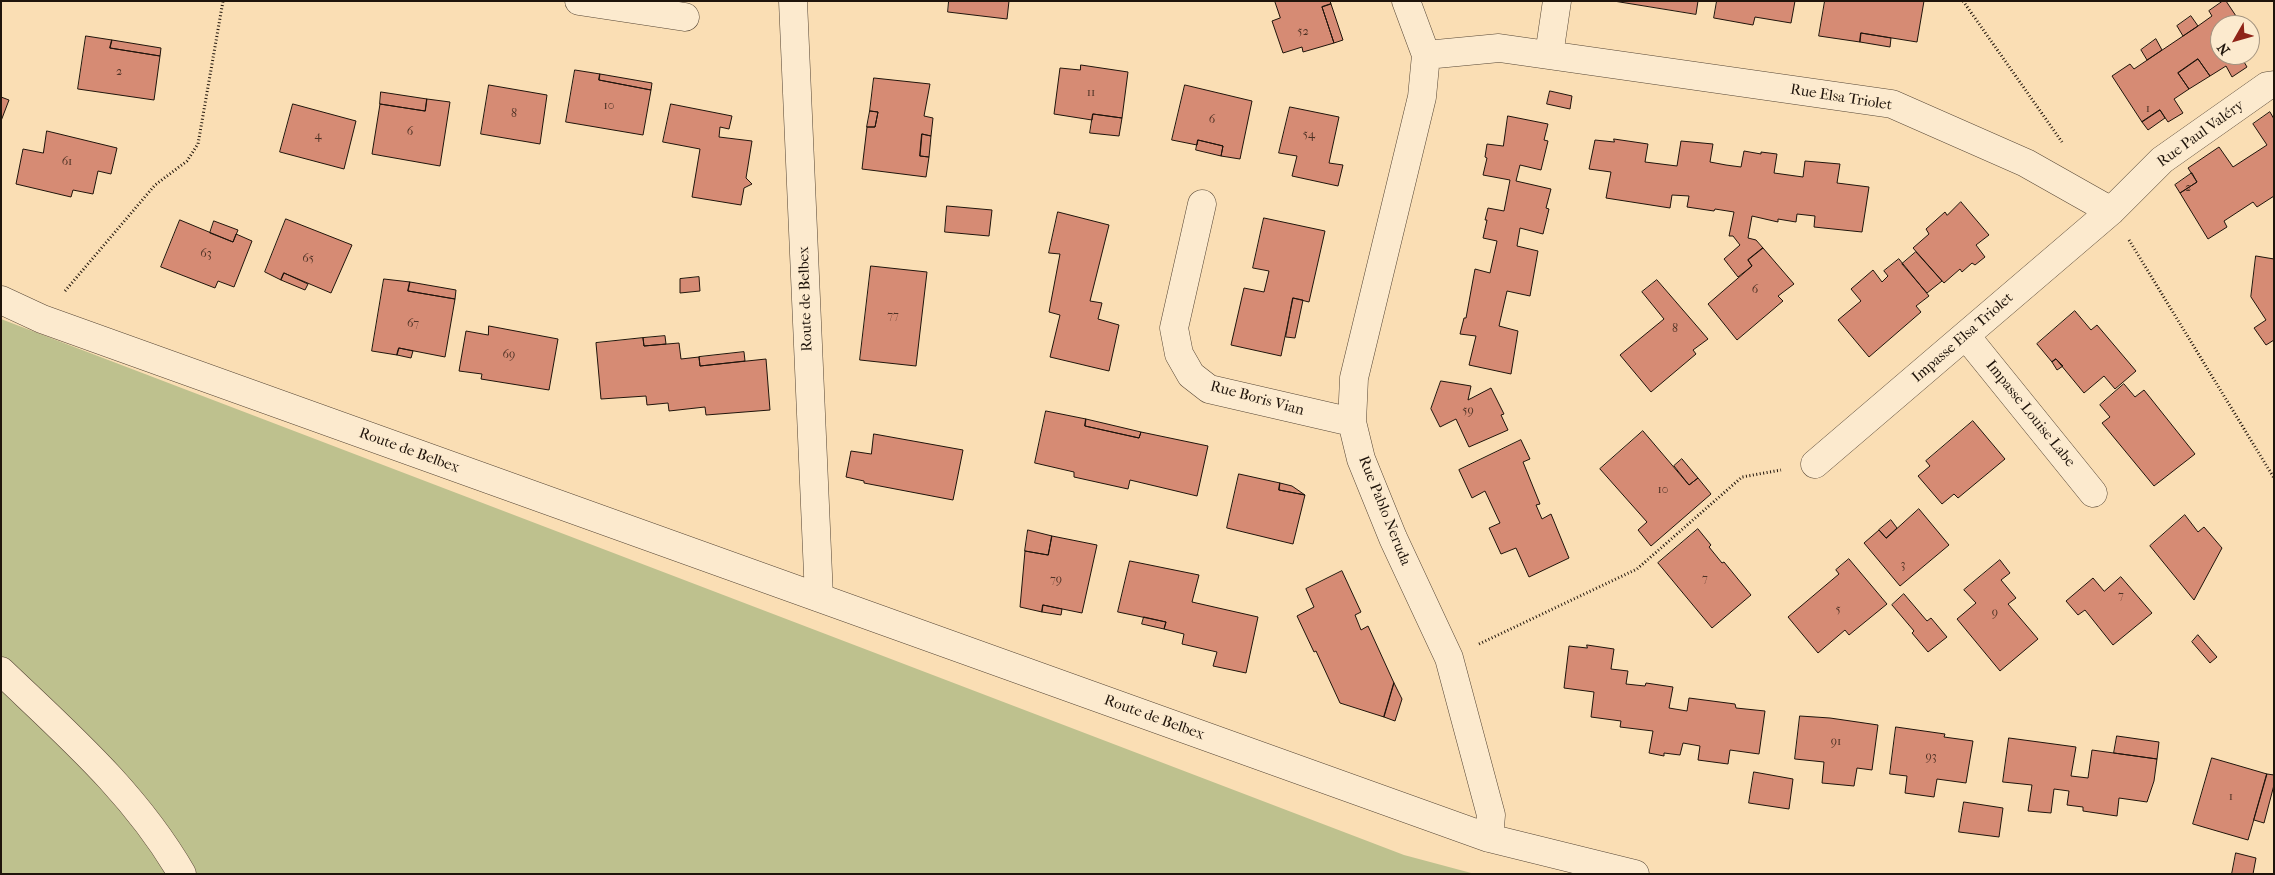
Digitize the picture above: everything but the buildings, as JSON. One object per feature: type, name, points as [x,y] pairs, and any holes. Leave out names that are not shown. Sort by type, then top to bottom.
[{"type":"street","points":[[578,1],[685,17]]},
{"type":"street","name":"Route de Belbex","points":[[793,1],[819,598]]},
{"type":"street","name":"Rue Pablo Neruda","points":[[1406,1],[1426,55],[1422,97],[1354,378],[1352,422],[1361,459],[1385,519],[1449,658],[1491,815],[1489,838]]},
{"type":"street","points":[[1549,55],[1557,1]]},
{"type":"street","name":"Rue Elsa Triolet","points":[[1426,55],[1499,48],[1892,104],[2026,163],[2110,211]]},
{"type":"street","name":"Rue Paul Valéry","points":[[2110,211],[2162,160],[2268,86],[2274,84]]},
{"type":"street","name":"Rue Boris Vian","points":[[1202,204],[1174,328],[1179,354],[1191,375],[1209,389],[1352,422]]},
{"type":"street","name":"Impasse Elsa Triolet","points":[[1815,464],[2110,211]]},
{"type":"street","name":"Route de Belbex","points":[[1,300],[42,320],[1489,838],[1635,874]]},
{"type":"street","name":"Impasse Louise Labe","points":[[1966,336],[2093,492]]},
{"type":"street","points":[[1,672],[106,772],[166,846],[182,874]]},
{"type":"path","points":[[42,320],[155,185],[188,161],[198,144],[223,1]]},
{"type":"path","points":[[1449,658],[1637,569],[1742,477],[1815,464]]},
{"type":"green space","points":[[1,319],[1404,855],[1475,874],[1,874]]}]
